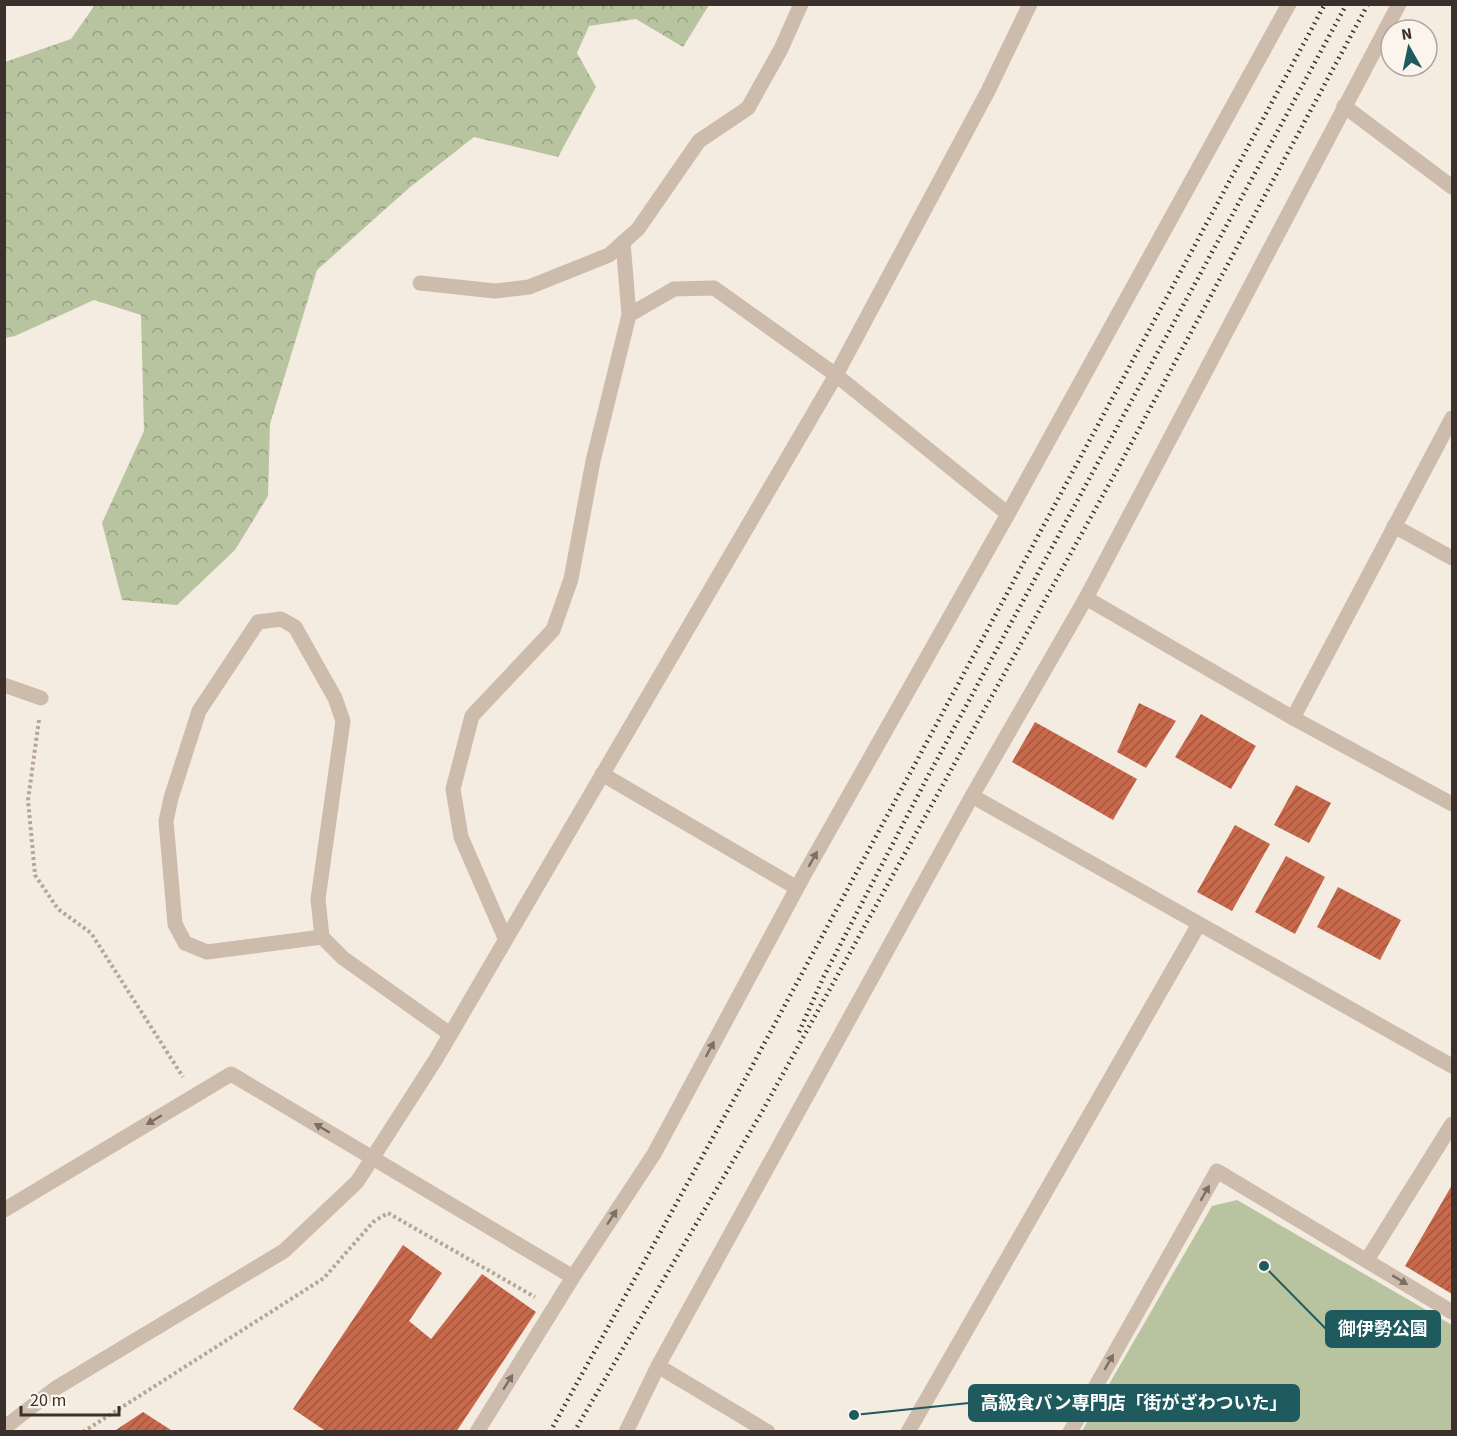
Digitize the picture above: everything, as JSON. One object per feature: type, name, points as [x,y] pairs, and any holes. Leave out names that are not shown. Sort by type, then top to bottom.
[{"type":"street","points":[[420,283],[495,291],[529,287],[609,255],[638,228],[699,141],[748,108],[781,49],[801,4]]},
{"type":"street","points":[[4,1428],[56,1389],[284,1251],[357,1182],[450,1034],[836,375],[988,91],[1030,4]]},
{"type":"street","points":[[477,1431],[573,1277],[654,1154],[797,888],[1008,514],[1289,4]]},
{"type":"street","points":[[626,1431],[658,1366],[972,796],[1086,598],[1399,4]]},
{"type":"street","points":[[1344,106],[1452,188]]},
{"type":"street","points":[[505,938],[460,837],[453,789],[471,716],[553,630],[571,579],[593,461],[629,315],[623,242]]},
{"type":"street","points":[[629,315],[674,289],[714,288],[836,375],[1008,514]]},
{"type":"street","points":[[1293,718],[1452,418]]},
{"type":"street","points":[[1394,526],[1452,558]]},
{"type":"street","points":[[1086,598],[1293,718],[1452,804]]},
{"type":"street","points":[[322,937],[207,952],[185,943],[175,924],[166,821],[171,798],[199,711],[258,622],[280,619],[295,627],[335,698],[343,721],[318,899],[322,937],[343,958],[450,1034]]},
{"type":"street","points":[[4,685],[41,698]]},
{"type":"street","points":[[602,774],[797,888]]},
{"type":"street","points":[[972,796],[1452,1066]]},
{"type":"street","points":[[908,1431],[1199,924]]},
{"type":"street","points":[[4,1210],[231,1074],[573,1277]]},
{"type":"street","points":[[1367,1260],[1452,1124]]},
{"type":"street","points":[[1070,1431],[1217,1171],[1452,1312]]},
{"type":"street","points":[[658,1366],[768,1431]]},
{"type":"path","points":[[41,698],[28,800],[35,875],[58,909],[91,933],[195,1096]]},
{"type":"path","points":[[83,1431],[324,1278],[373,1222],[388,1213],[538,1299]]},
{"type":"green space","points":[[95,5],[709,5],[683,47],[636,19],[589,26],[577,53],[596,87],[558,157],[474,137],[409,188],[317,270],[270,424],[268,496],[235,550],[177,605],[122,600],[102,523],[144,431],[141,315],[94,300],[15,336],[5,338],[5,62],[71,39]]},
{"type":"green space","points":[[1237,1200],[1452,1325],[1452,1431],[1082,1431],[1212,1206]]},
{"type":"building","points":[[1139,703],[1176,721],[1146,768],[1117,752]]},
{"type":"building","points":[[1201,714],[1256,746],[1231,789],[1175,757]]},
{"type":"building","points":[[1035,722],[1137,779],[1113,820],[1012,762]]},
{"type":"building","points":[[1296,785],[1331,803],[1309,843],[1274,825]]},
{"type":"building","points":[[1235,825],[1270,844],[1232,911],[1197,892]]},
{"type":"building","points":[[1286,856],[1325,877],[1295,934],[1255,912]]},
{"type":"building","points":[[1338,887],[1401,920],[1380,960],[1317,927]]},
{"type":"building","points":[[1452,1185],[1452,1294],[1405,1266]]},
{"type":"building","points":[[403,1245],[442,1273],[409,1321],[431,1339],[482,1274],[536,1312],[456,1432],[327,1432],[293,1409]]},
{"type":"building","points":[[143,1412],[174,1432],[113,1432]]},
{"type":"railway","points":[[550,1432],[737,1094],[1325,4]]},
{"type":"railway","points":[[574,1432],[763,1110],[1118,468],[1368,4]]},
{"type":"railway","points":[[799,1032],[824,976],[927,778],[1346,5]]},
{"type":"place","name":"御伊勢公園","points":[[1264,1266]]},
{"type":"place","name":"高級食パン専門店「街がざわついた」","points":[[854,1415]]}]
